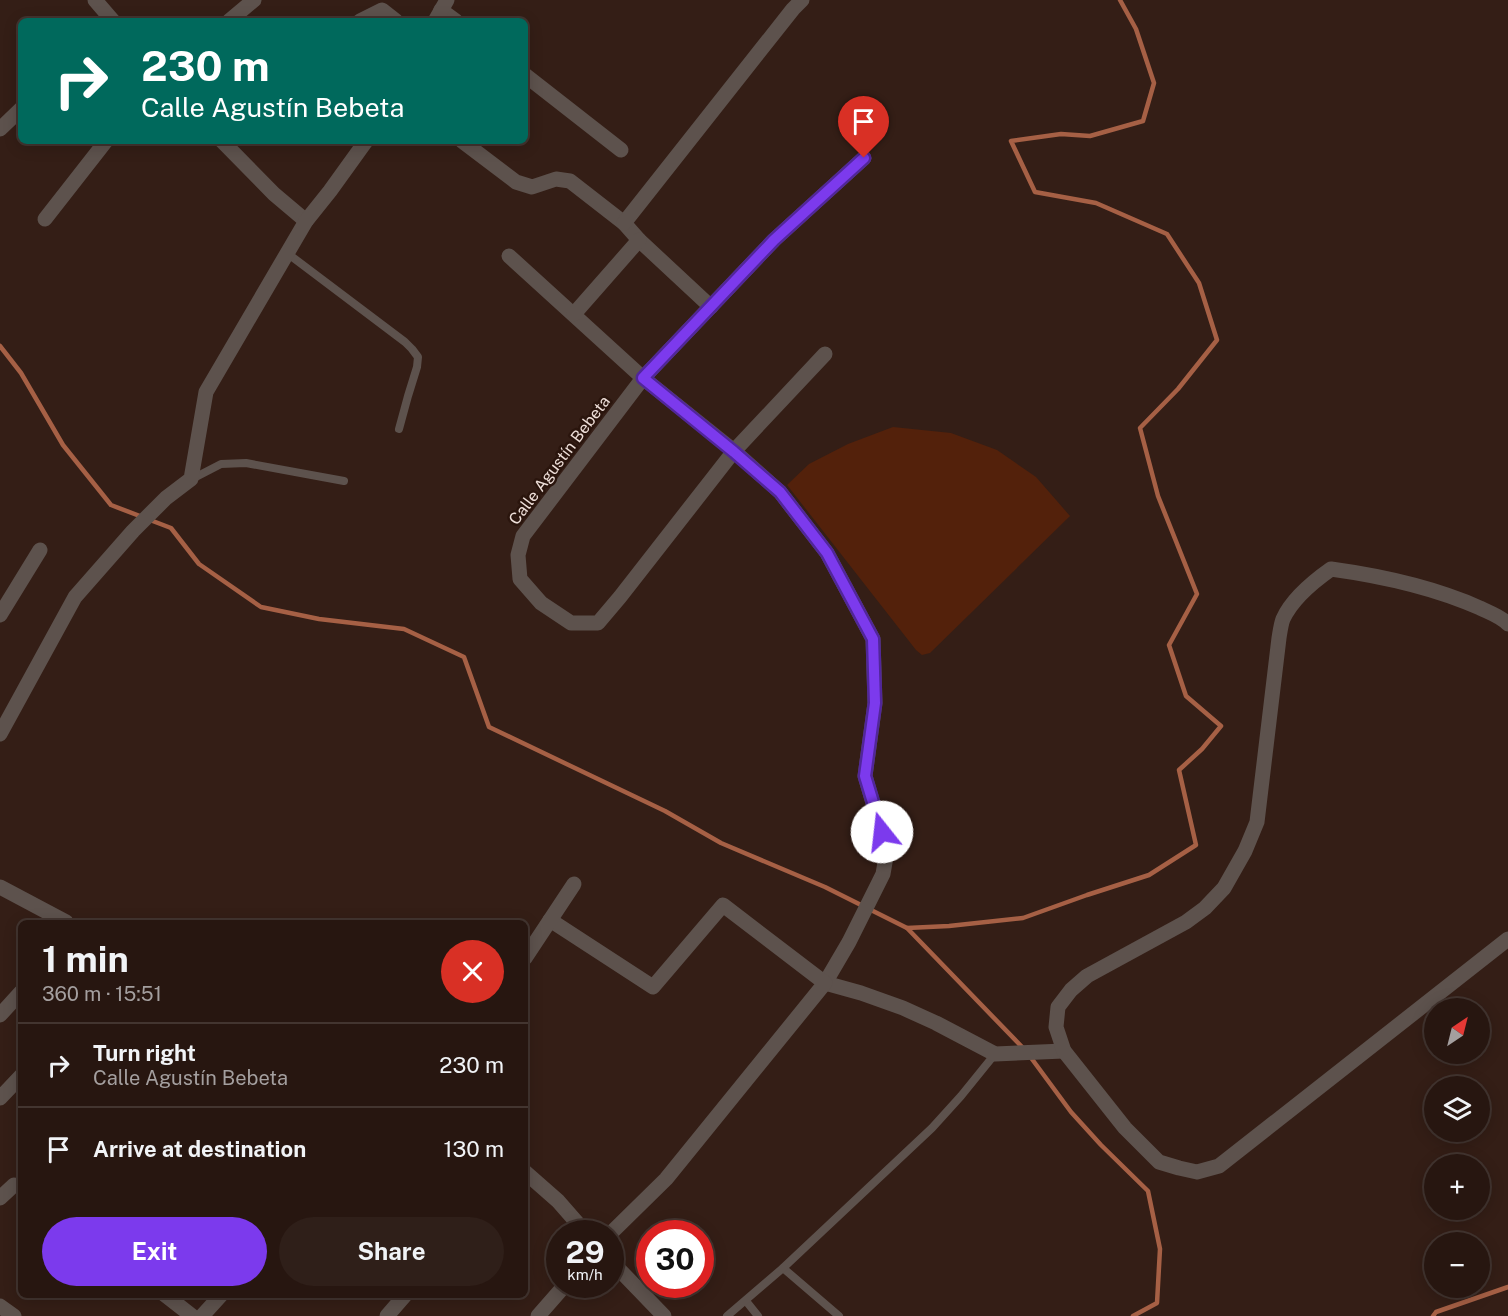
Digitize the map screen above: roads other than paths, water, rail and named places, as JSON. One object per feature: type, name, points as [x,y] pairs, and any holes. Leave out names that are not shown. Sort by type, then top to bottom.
[{"type":"street","points":[[95,0],[108,18]]},
{"type":"street","points":[[233,18],[254,0]]},
{"type":"street","points":[[624,223],[802,0]]},
{"type":"street","points":[[366,18],[382,10],[392,18]]},
{"type":"street","points":[[528,77],[621,150]]},
{"type":"street","points":[[0,129],[18,112]]},
{"type":"street","points":[[45,219],[104,144]]},
{"type":"street","points":[[225,144],[274,194],[306,221]]},
{"type":"street","points":[[0,734],[75,597],[133,531],[166,498],[191,479],[206,392],[306,221],[364,144]]},
{"type":"street","points":[[466,144],[516,182],[532,187],[556,179],[570,180],[624,223],[639,240],[711,307]]},
{"type":"street","name":"Calle Agustín Bebeta","points":[[825,354],[734,452],[598,622],[571,623],[541,603],[520,579],[518,555],[523,536],[643,378],[774,240],[864,158]]},
{"type":"street","points":[[574,314],[639,240]]},
{"type":"street","points":[[509,256],[643,378],[780,492],[827,553],[873,639],[875,703],[865,776],[887,851],[883,874],[849,942],[825,983],[666,1179],[624,1220]]},
{"type":"street","points":[[0,615],[40,550]]},
{"type":"street","points":[[1508,624],[1502,618],[1485,610],[1431,589],[1331,569],[1317,579],[1305,590],[1283,619],[1278,638],[1257,822],[1245,851],[1224,888],[1205,908],[1186,922],[1087,976],[1071,990],[1058,1007],[1056,1027],[1064,1051],[1125,1128],[1159,1162],[1197,1172],[1219,1166],[1508,939]]},
{"type":"street","points":[[528,953],[574,884]]},
{"type":"street","points":[[3,894],[62,920]]},
{"type":"street","points":[[550,920],[653,987],[723,905],[825,983],[903,1008],[1000,1054],[1064,1051]]},
{"type":"street","points":[[0,1015],[18,995]]},
{"type":"street","points":[[0,1098],[18,1079]]},
{"type":"street","points":[[528,1175],[558,1201],[575,1220]]},
{"type":"street","points":[[0,1198],[14,1185],[18,1186]]},
{"type":"street","points":[[624,1275],[663,1316]]},
{"type":"street","points":[[169,1298],[192,1316]]},
{"type":"street","points":[[202,1316],[218,1298]]},
{"type":"street","points":[[387,1316],[403,1298]]},
{"type":"street","points":[[538,1316],[554,1298]]},
{"type":"street","points":[[0,1306],[14,1316]]},
{"type":"lane","points":[[287,253],[412,349],[417,357],[417,367],[399,429]]},
{"type":"lane","points":[[191,479],[221,464],[246,463],[344,481]]},
{"type":"lane","points":[[727,1316],[783,1268],[932,1128],[1000,1054]]},
{"type":"lane","points":[[783,1268],[839,1316]]},
{"type":"lane","points":[[746,1300],[758,1316]]},
{"type":"waterway","points":[[907,928],[1023,918],[1149,875],[1196,845],[1179,770],[1202,749],[1221,726],[1186,696],[1169,645],[1197,594],[1158,496],[1140,428],[1178,389],[1217,340],[1199,283],[1167,234],[1096,203],[1035,192],[1011,141],[1061,134],[1090,136],[1143,121],[1154,83],[1136,29],[1120,0]]},
{"type":"waterway","points":[[0,346],[21,373],[63,445],[111,505],[171,528],[199,564],[261,607],[319,619],[404,629],[464,657],[489,727],[665,811],[721,843],[825,887],[907,928],[1024,1049]]},
{"type":"waterway","points":[[1029,1055],[1071,1112],[1148,1191],[1160,1249],[1157,1303],[1133,1316]]},
{"type":"waterway","points":[[1433,1316],[1436,1312],[1508,1287]]}]
